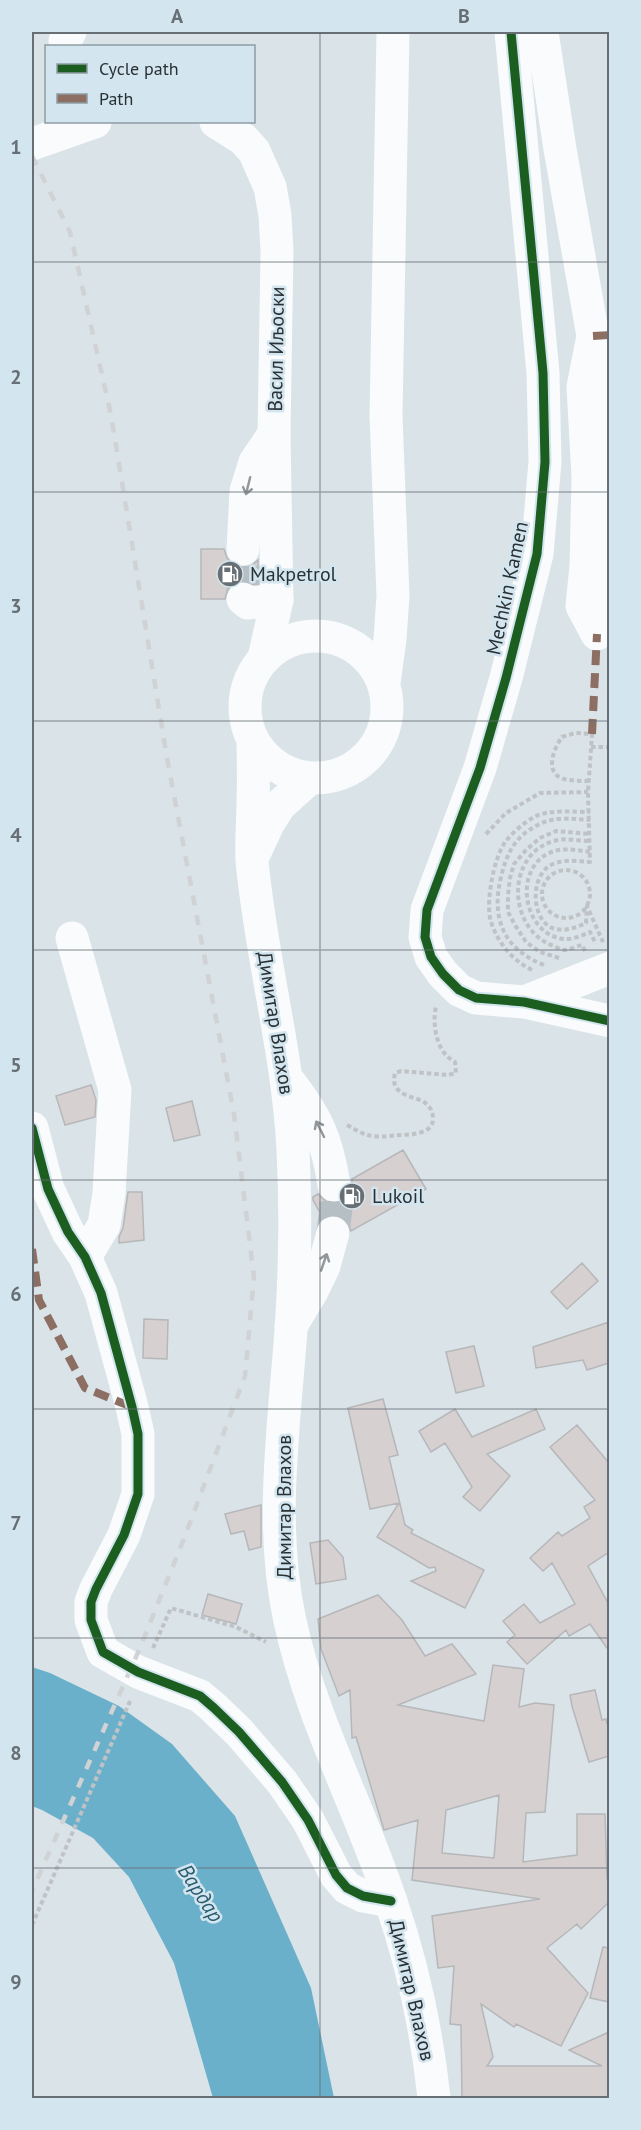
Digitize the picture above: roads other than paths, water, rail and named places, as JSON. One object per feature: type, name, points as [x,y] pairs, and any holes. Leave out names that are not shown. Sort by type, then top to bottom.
[{"type":"main road","points":[[393,32],[386,416],[393,596],[384,683],[388,712],[380,740],[363,762],[337,776],[309,779],[287,773],[267,760],[253,742],[245,721],[244,698],[251,676],[264,658],[276,647],[291,640],[322,638],[365,628],[380,616],[393,596]]},
{"type":"main road","name":"Mechkin Kamen","points":[[511,32],[543,373],[546,462],[537,554],[506,678],[480,768],[427,910],[425,937],[431,957],[443,974],[459,990],[476,998],[531,988],[609,1021]]},
{"type":"main road","points":[[542,32],[593,336],[600,387],[605,476],[605,569],[597,634],[582,606],[586,566],[588,477],[583,387],[593,336]]},
{"type":"main road","points":[[32,144],[83,123]]},
{"type":"main road","name":"Васил Иљоски","points":[[218,123],[243,138],[254,151],[270,187],[275,215],[277,251],[274,434],[277,600],[264,658]]},
{"type":"main road","points":[[243,549],[246,491],[255,462],[274,434]]},
{"type":"main road","points":[[243,599],[248,603],[277,600],[292,622],[322,638],[357,649],[373,664],[384,683]]},
{"type":"main road","name":"Димитар Влахов","points":[[253,742],[252,859],[266,967],[287,1079],[293,1149],[291,1326],[279,1477],[283,1579],[289,1620],[303,1674],[391,1901],[412,1974],[435,2098]]},
{"type":"main road","points":[[252,859],[268,824],[280,805],[309,779]]},
{"type":"main road","points":[[72,938],[115,1090],[108,1204],[104,1225],[85,1257]]},
{"type":"main road","points":[[531,988],[600,955]]},
{"type":"main road","points":[[287,1079],[312,1113],[324,1136],[330,1156],[334,1185]]},
{"type":"main road","points":[[32,1128],[48,1189],[68,1232],[85,1257],[101,1293],[138,1434],[138,1494],[124,1535],[91,1602],[91,1620],[103,1652],[138,1672],[200,1696],[214,1708],[239,1732],[282,1782],[308,1820],[336,1875],[347,1888],[363,1896],[391,1901]]},
{"type":"main road","points":[[291,1326],[324,1266],[333,1233]]},
{"type":"water","name":"Вардар","points":[[32,1667],[50,1673],[119,1706],[172,1744],[235,1816],[311,1988],[334,2098],[213,2098],[174,1963],[129,1877],[93,1838],[32,1806]]},
{"type":"tunnel","points":[[243,549],[243,599]]},
{"type":"tunnel","points":[[333,1233],[336,1208],[334,1185]]},
{"type":"railway","points":[[32,156],[70,232],[111,415],[167,758],[234,1114],[254,1277],[245,1376],[140,1648],[32,1891]]},
{"type":"place","name":"Makpetrol","points":[[230,574]]},
{"type":"place","name":"Lukoil","points":[[352,1196]]}]
